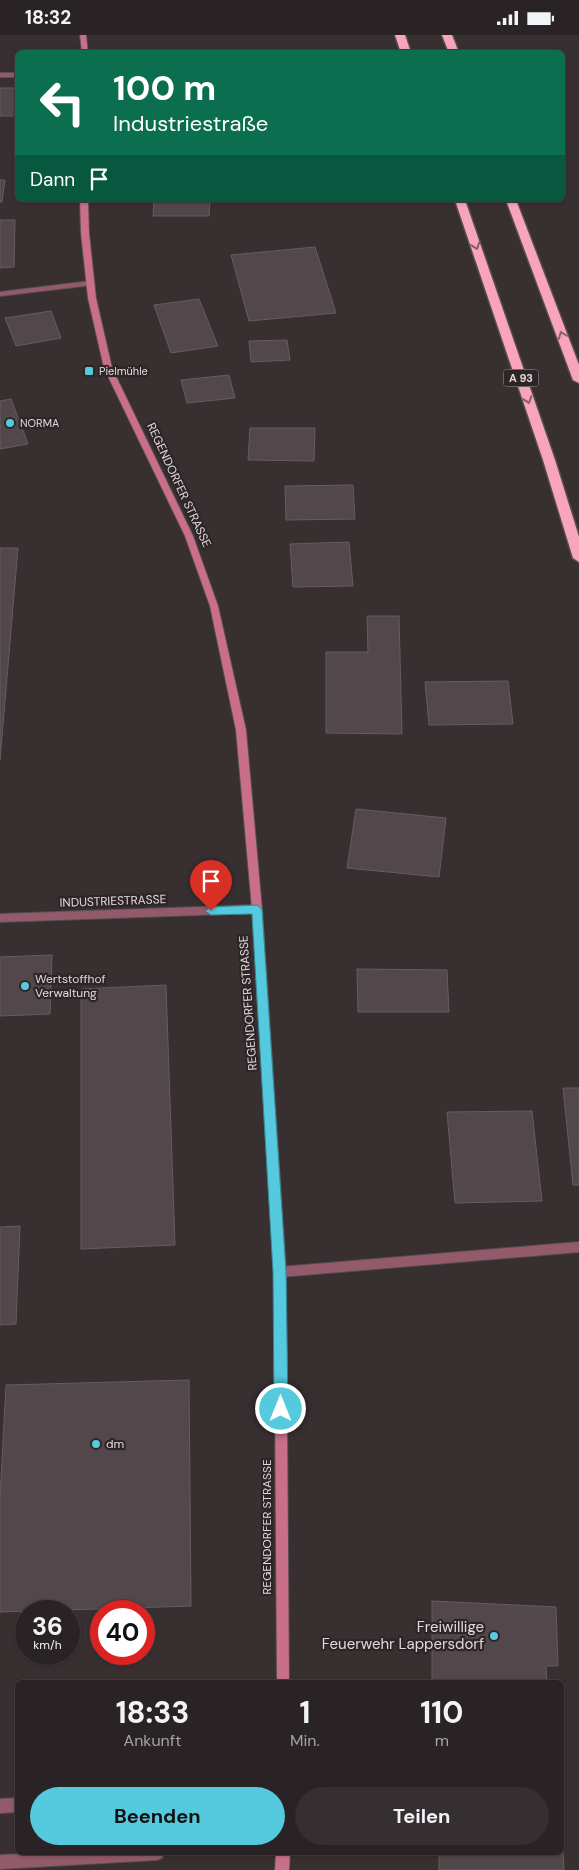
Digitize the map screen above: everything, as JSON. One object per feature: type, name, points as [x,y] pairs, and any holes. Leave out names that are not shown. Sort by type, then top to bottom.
[{"type":"highway","points":[[400,35],[405,50]]},
{"type":"highway","points":[[448,35],[453,50]]},
{"type":"highway","name":"A 93","points":[[461,202],[549,460],[579,558]]},
{"type":"highway","points":[[512,202],[579,381]]},
{"type":"street","points":[[83,35],[85,50]]},
{"type":"street","points":[[0,75],[15,75]]},
{"type":"street","name":"REGENDORFER STRASSE","points":[[84,202],[90,283],[108,368],[189,536],[214,606],[241,730],[257,909],[280,1272],[283,1680]]},
{"type":"street","points":[[0,295],[90,283]]},
{"type":"street","name":"INDUSTRIESTRASSE","points":[[0,918],[257,909]]},
{"type":"street","points":[[280,1272],[579,1247]]},
{"type":"street","points":[[0,1806],[15,1805]]},
{"type":"street","points":[[0,1862],[122,1855]]},
{"type":"street","points":[[282,1870],[283,1855]]},
{"type":"building","points":[[0,88],[15,88],[15,116],[0,116]]},
{"type":"building","points":[[0,180],[5,180],[2,202],[0,202]]},
{"type":"building","points":[[154,202],[210,202],[209,216],[153,216]]},
{"type":"building","points":[[0,220],[15,220],[14,267],[0,268]]},
{"type":"building","points":[[315,247],[336,313],[249,321],[231,255]]},
{"type":"building","points":[[199,299],[218,346],[171,353],[154,305]]},
{"type":"building","points":[[51,311],[61,338],[16,346],[5,318]]},
{"type":"building","points":[[287,340],[290,360],[251,362],[249,341]]},
{"type":"building","points":[[229,375],[235,398],[187,403],[181,380]]},
{"type":"building","name":"NORMA","points":[[11,399],[28,444],[0,449],[0,401]]},
{"type":"building","points":[[250,428],[315,428],[314,461],[248,460]]},
{"type":"building","points":[[353,485],[355,519],[286,520],[285,486]]},
{"type":"building","points":[[349,542],[353,586],[293,587],[290,544]]},
{"type":"building","points":[[0,548],[18,548],[0,760]]},
{"type":"building","points":[[367,616],[399,616],[402,734],[326,733],[326,652],[368,652]]},
{"type":"building","points":[[508,681],[513,724],[429,725],[425,682]]},
{"type":"building","points":[[356,809],[446,818],[439,877],[347,868]]},
{"type":"building","name":"Wertstoffhof Verwaltung","points":[[52,955],[50,1014],[0,1016],[0,957]]},
{"type":"building","points":[[357,969],[447,970],[449,1012],[358,1012]]},
{"type":"building","points":[[166,985],[175,1245],[81,1249],[81,989]]},
{"type":"building","points":[[563,1088],[579,1088],[579,1185],[573,1185]]},
{"type":"building","points":[[532,1111],[542,1201],[455,1203],[447,1112]]},
{"type":"building","points":[[20,1226],[16,1324],[0,1325],[0,1227]]},
{"type":"building","name":"dm","points":[[189,1380],[191,1606],[155,1607],[155,1600],[90,1600],[90,1609],[80,1609],[80,1600],[15,1600],[15,1612],[0,1612],[0,1498],[6,1385]]},
{"type":"building","name":"Freiwillige Feuerwehr Lappersdorf","points":[[432,1601],[556,1607],[558,1666],[546,1666],[547,1680],[432,1680]]},
{"type":"building","points":[[439,1855],[563,1855],[564,1870],[439,1870]]},
{"type":"place","name":"Pielmühle","points":[[89,371]]},
{"type":"place","name":"NORMA","points":[[10,423]]},
{"type":"place","name":"Wertstoffhof Verwaltung","points":[[25,986]]},
{"type":"place","name":"dm","points":[[96,1444]]},
{"type":"place","name":"Freiwillige Feuerwehr Lappersdorf","points":[[494,1636]]},
{"type":"route","points":[[211,911],[257,909],[280,1272],[281,1409]]}]
